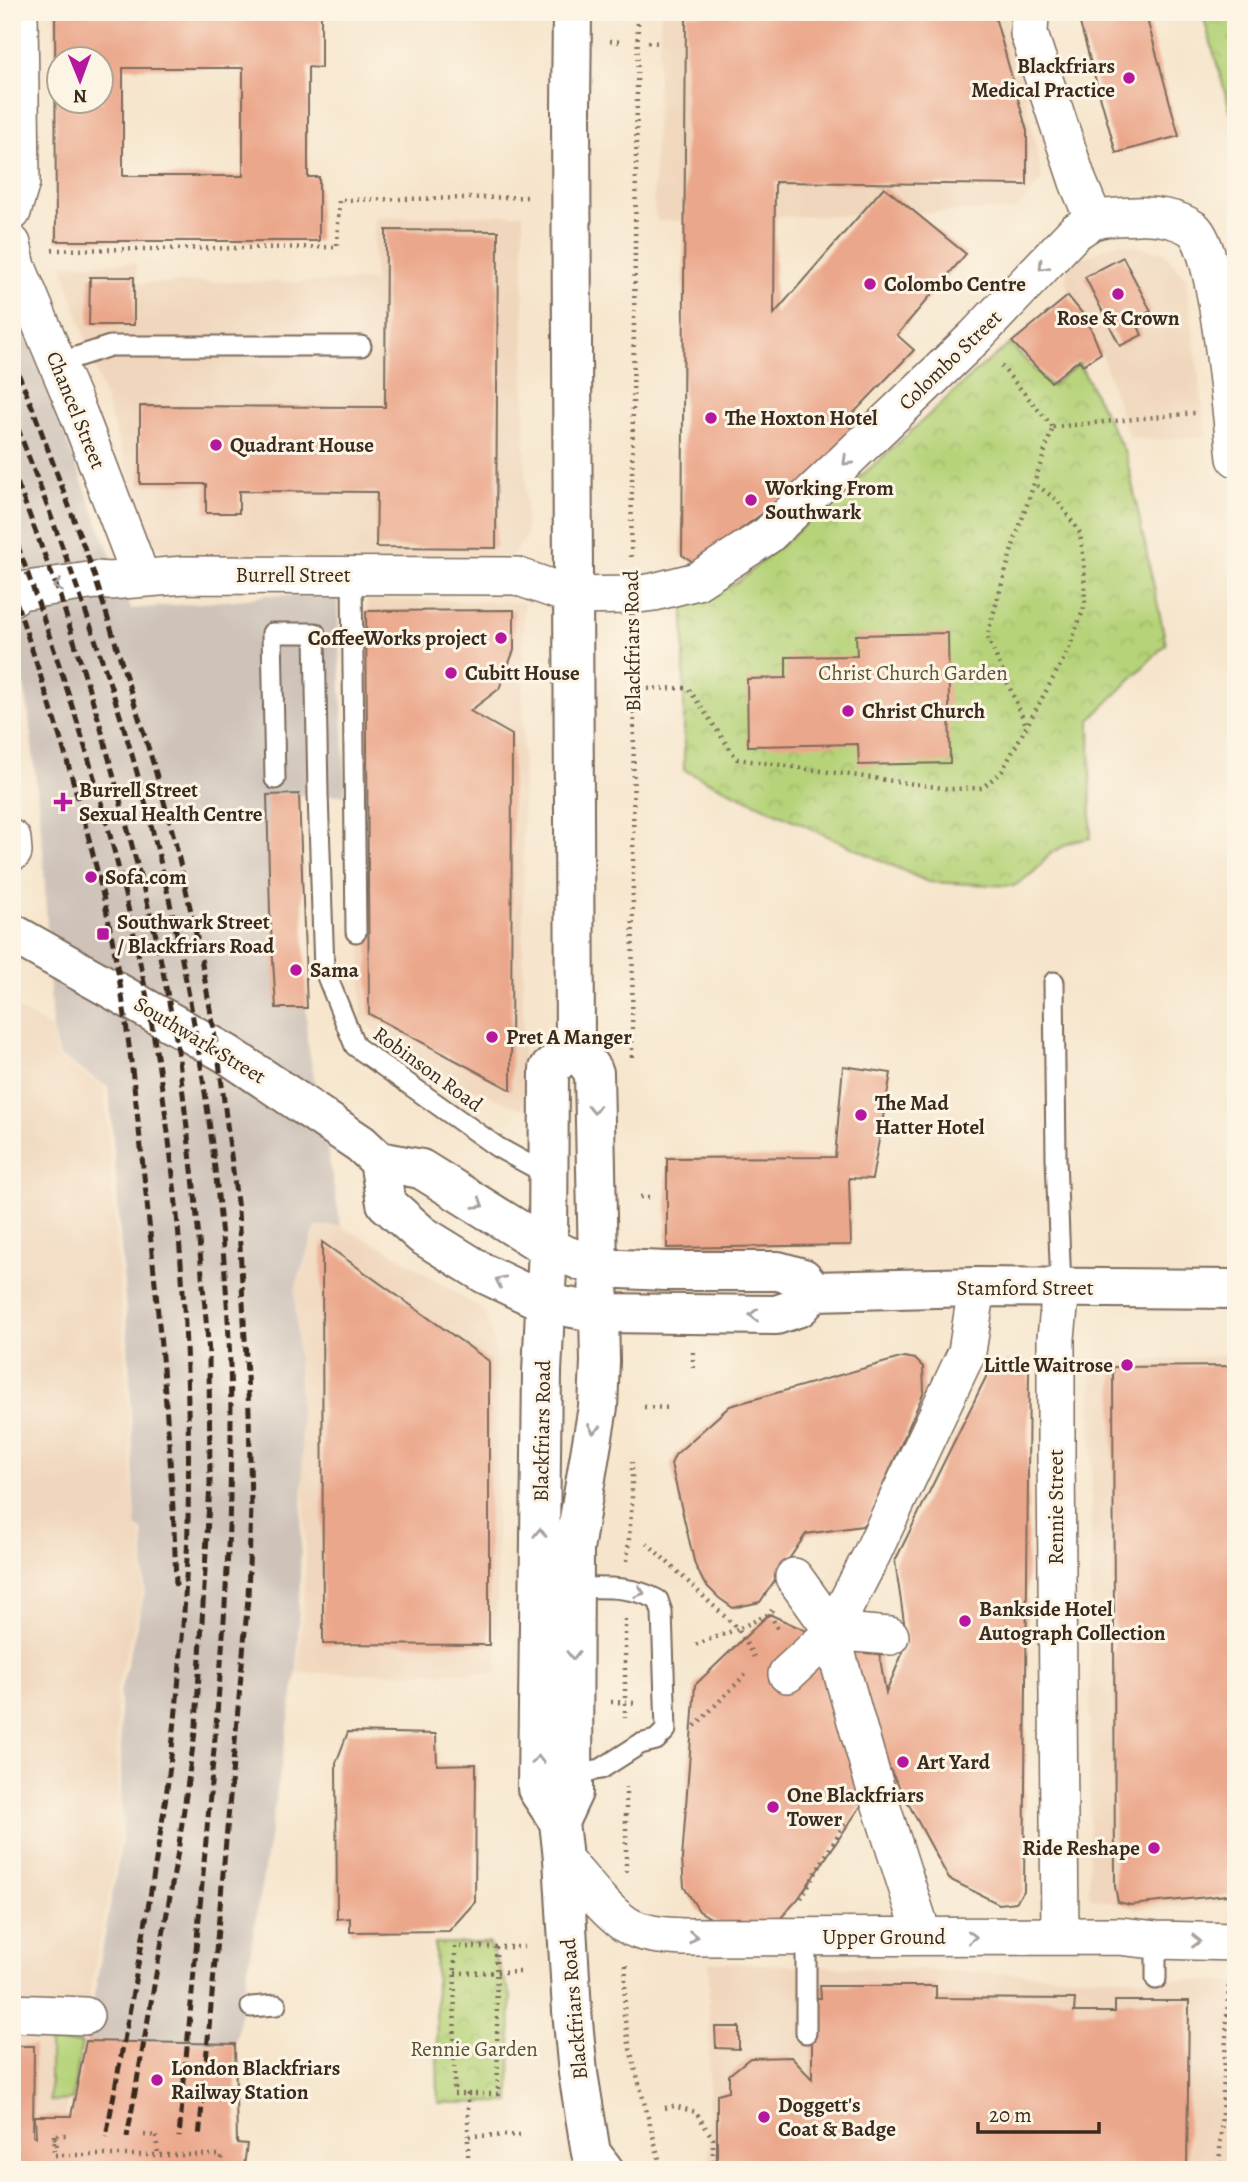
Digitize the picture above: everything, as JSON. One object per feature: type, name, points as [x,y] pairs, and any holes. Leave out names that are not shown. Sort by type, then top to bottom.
[{"type":"main road","points":[[572,12],[575,1046]]},
{"type":"main road","name":"Southwark Street","points":[[12,933],[227,1054],[361,1144],[379,1161],[421,1169],[548,1248],[599,1268]]},
{"type":"main road","name":"Blackfriars Road","points":[[561,1840],[537,1790],[542,1372],[550,1176],[549,1069],[575,1046],[594,1073],[600,1312],[598,1407],[574,1549],[574,1774],[573,1792],[561,1840],[578,2074],[592,2164]]},
{"type":"main road","points":[[379,1161],[386,1203],[422,1235],[485,1274],[546,1303],[600,1312],[776,1315],[800,1307],[814,1291],[803,1278],[778,1271],[599,1268]]},
{"type":"main road","name":"Stamford Street","points":[[814,1291],[977,1287],[1236,1289]]},
{"type":"street","points":[[12,212],[21,182],[19,12]]},
{"type":"street","points":[[1030,12],[1029,34],[1078,182],[1094,220],[1148,215],[1174,220],[1194,229],[1206,254],[1236,458]]},
{"type":"street","name":"Colombo Street","points":[[573,596],[631,596],[696,581],[768,535],[975,337],[1076,232],[1094,220]]},
{"type":"street","name":"Chancel Street","points":[[12,244],[18,267],[140,577]]},
{"type":"street","name":"Burrell Street","points":[[12,597],[20,591],[96,580],[184,575],[516,576],[573,596]]},
{"type":"street","points":[[787,1674],[832,1631],[870,1558],[967,1352],[977,1287]]},
{"type":"street","name":"Rennie Street","points":[[1060,1936],[1056,1338],[1061,1288]]},
{"type":"street","points":[[794,1577],[832,1631],[872,1777],[918,1921]]},
{"type":"street","points":[[832,1631],[890,1636]]},
{"type":"street","name":"Upper Ground","points":[[561,1840],[608,1909],[626,1925],[655,1935],[1119,1936],[1233,1942]]},
{"type":"street","points":[[12,2013],[85,2016]]},
{"type":"lane","points":[[58,363],[110,346],[361,346]]},
{"type":"lane","points":[[352,576],[356,932]]},
{"type":"lane","name":"Robinson Road","points":[[275,779],[272,633],[315,633],[324,969],[355,1046],[498,1147],[550,1176]]},
{"type":"lane","points":[[1054,982],[1061,1288]]},
{"type":"lane","points":[[573,1588],[626,1588],[645,1592],[658,1600],[662,1612],[666,1730],[656,1740],[640,1744],[601,1769],[574,1774]]},
{"type":"lane","points":[[792,1937],[806,2033]]},
{"type":"lane","points":[[1156,1940],[1156,1979]]},
{"type":"lane","points":[[251,2007],[276,2005]]},
{"type":"path","name":"Blackfriars Road","points":[[632,1061],[634,689],[631,596],[638,12]]},
{"type":"path","points":[[648,42],[659,43]]},
{"type":"path","points":[[13,250],[337,247],[339,200],[531,197]]},
{"type":"path","points":[[975,337],[1053,427]]},
{"type":"path","points":[[1053,427],[1230,410]]},
{"type":"path","points":[[1026,726],[987,636],[1012,549],[1053,427]]},
{"type":"path","points":[[634,689],[688,688],[737,759],[950,789],[982,788],[1002,771],[1068,651],[1085,605],[1080,533],[1058,501],[1034,483]]},
{"type":"path","points":[[640,1197],[652,1197]]},
{"type":"path","points":[[693,1351],[693,1373]]},
{"type":"path","points":[[644,1407],[671,1408]]},
{"type":"path","points":[[693,1728],[757,1663],[738,1629]]},
{"type":"path","points":[[604,1702],[645,1703]]},
{"type":"path","points":[[792,1937],[872,1777]]},
{"type":"path","points":[[1219,2170],[1233,1942]]},
{"type":"path","points":[[496,1947],[498,2094],[454,2094],[455,1947],[496,1947],[524,1947]]},
{"type":"path","points":[[626,1964],[624,2015],[630,2049],[662,2170]]},
{"type":"path","points":[[455,1973],[525,1972]]},
{"type":"path","points":[[468,2094],[468,2170]]},
{"type":"path","points":[[665,2108],[674,2106],[696,2112],[712,2139],[713,2170]]},
{"type":"path","points":[[54,2136],[66,2135]]},
{"type":"path","points":[[144,2135],[156,2136]]},
{"type":"path","points":[[468,2136],[523,2135]]},
{"type":"path","points":[[54,2136],[57,2146]]},
{"type":"path","points":[[54,2136],[54,2155],[223,2155],[220,2166]]},
{"type":"path","points":[[156,2136],[158,2155]]},
{"type":"path","points":[[154,2146],[156,2136]]},
{"type":"shaded area","points":[[661,12],[1012,12],[1010,17],[1042,180],[1016,210],[657,221],[653,199]]},
{"type":"shaded area","points":[[523,214],[526,538],[505,563],[183,558],[162,551],[148,535],[62,264],[136,263],[138,283],[374,281],[374,218]]},
{"type":"shaded area","points":[[1119,243],[1164,252],[1186,279],[1207,437],[1149,440],[1129,437],[1087,319],[1068,296],[1066,264]]},
{"type":"shaded area","points":[[12,297],[131,609],[266,595],[337,597],[346,795],[299,795],[307,1039],[341,1226],[316,1227],[295,1290],[303,1476],[297,1670],[235,2044],[86,2041],[122,1839],[120,1693],[145,1592],[143,1531],[136,1528],[128,1340],[109,1088],[58,1055],[52,1029],[43,847],[28,707],[12,646]]},
{"type":"shaded area","points":[[367,599],[523,603],[523,1109],[473,1089],[388,1044],[361,1019]]},
{"type":"shaded area","points":[[12,1005],[52,1029],[56,1056],[104,1087],[124,1340],[135,1529],[141,1532],[143,1592],[116,1692],[120,1838],[56,2163],[12,2170]]},
{"type":"shaded area","points":[[341,1227],[385,1248],[484,1311],[494,1340],[496,1371],[497,1673],[298,1673],[306,1560],[296,1290],[317,1228]]},
{"type":"shaded area","points":[[1236,1355],[1236,1901],[1137,1909],[1089,1897],[1092,1363]]},
{"type":"shaded area","points":[[709,1962],[1236,1982],[1236,2170],[709,2170]]},
{"type":"green space","points":[[1202,12],[1236,12],[1236,130]]},
{"type":"green space","name":"Christ Church Garden","points":[[1010,344],[1051,386],[1079,363],[1126,455],[1166,644],[1090,720],[1091,838],[1071,842],[1051,853],[1034,872],[1014,886],[928,882],[684,770],[684,606],[738,582]]},
{"type":"green space","name":"Rennie Garden","points":[[435,1943],[489,1943],[511,1996],[510,2102],[438,2103]]},
{"type":"green space","points":[[50,2043],[82,2043],[72,2100],[50,2101]]},
{"type":"building","points":[[55,12],[321,12],[321,68],[308,67],[308,177],[319,177],[319,241],[56,241],[55,116],[116,116],[116,46],[55,46]],"holes":[[[123,68],[243,68],[243,176],[123,176]]]},
{"type":"building","name":"Blackfriars Medical Practice","points":[[1106,12],[1145,12],[1179,136],[1116,153],[1079,20]]},
{"type":"building","points":[[686,14],[995,17],[1027,131],[1027,185],[775,182],[774,314],[884,187],[966,254],[897,335],[914,350],[844,423],[856,431],[834,461],[695,563],[682,555]]},
{"type":"building","points":[[386,230],[498,231],[496,548],[376,547],[377,492],[239,491],[239,513],[206,513],[206,484],[140,484],[140,406],[385,407]]},
{"type":"building","name":"Rose & Crown","points":[[1123,257],[1151,311],[1135,319],[1142,335],[1120,346],[1085,277]]},
{"type":"building","points":[[90,277],[134,277],[134,325],[89,325]]},
{"type":"building","points":[[1068,296],[1087,319],[1101,353],[1083,365],[1079,360],[1051,382],[1012,342]]},
{"type":"building","points":[[514,610],[514,650],[499,689],[470,711],[512,735],[511,1090],[369,1014],[366,611]]},
{"type":"building","name":"Christ Church","points":[[948,633],[950,763],[859,765],[858,744],[748,746],[747,679],[786,678],[786,657],[857,656],[856,635]]},
{"type":"building","points":[[299,794],[307,1008],[276,1008],[267,795]]},
{"type":"building","name":"The Mad Hatter Hotel","points":[[843,1066],[891,1073],[872,1179],[849,1178],[851,1245],[667,1248],[667,1158],[835,1157]]},
{"type":"building","points":[[322,1242],[489,1361],[489,1645],[323,1644]]},
{"type":"building","points":[[904,1357],[915,1359],[923,1367],[924,1392],[868,1520],[862,1526],[806,1534],[760,1602],[733,1608],[719,1598],[704,1583],[695,1565],[671,1464],[675,1455],[730,1406]]},
{"type":"building","points":[[1004,1362],[1018,1363],[1029,1371],[1024,1891],[1016,1902],[999,1904],[949,1879],[888,1766],[798,1899],[779,1920],[724,1926],[699,1911],[684,1887],[682,1859],[695,1685],[769,1614],[824,1639],[879,1653],[886,1693],[907,1642],[895,1561],[989,1371]]},
{"type":"building","points":[[1236,1366],[1236,1894],[1131,1905],[1118,1902],[1115,1887],[1113,1367]]},
{"type":"building","points":[[348,1732],[436,1734],[437,1765],[476,1764],[475,1902],[449,1931],[350,1932],[350,1918],[337,1919],[336,1763]]},
{"type":"building","points":[[820,1986],[936,1986],[936,1998],[1075,1999],[1074,2012],[1115,2012],[1115,2001],[1189,2001],[1187,2170],[717,2169],[717,2094],[729,2091],[729,2075],[750,2058],[791,2057],[812,2079],[812,1998],[821,1998]]},
{"type":"building","points":[[715,2027],[739,2027],[739,2049],[716,2048]]},
{"type":"building","name":"London Blackfriars Railway Station","points":[[86,2041],[235,2044],[237,2143],[247,2144],[244,2166],[252,2165],[252,2170],[12,2170],[12,2046],[34,2046],[33,2136],[36,2137],[35,2116],[71,2116]]},
{"type":"building","points":[[1230,2146],[1236,2147],[1236,2170],[1230,2170]]},
{"type":"railway","points":[[12,359],[93,571],[175,841],[199,947],[218,1054],[238,1210],[249,1412],[251,1506],[248,1598],[199,2138]]},
{"type":"railway","points":[[12,413],[105,669],[151,824],[168,893],[196,1034],[223,1247],[231,1438],[228,1557],[215,1736],[179,2137]]},
{"type":"railway","points":[[12,469],[60,596],[99,721],[156,936],[177,1043],[195,1195],[209,1353],[210,1484],[196,1725],[178,1851],[127,2137]]},
{"type":"railway","points":[[12,530],[81,733],[110,835],[135,939],[157,1054],[183,1286],[188,1403],[188,1514],[177,1702],[155,1868],[106,2137]]},
{"type":"railway","points":[[12,589],[86,828],[120,982],[135,1092],[161,1347],[176,1588]]},
{"type":"place","name":"Blackfriars Medical Practice","points":[[1129,78]]},
{"type":"place","name":"Colombo Centre","points":[[870,284]]},
{"type":"place","name":"Rose & Crown","points":[[1118,294]]},
{"type":"place","name":"The Hoxton Hotel","points":[[711,418]]},
{"type":"place","name":"Quadrant House","points":[[216,445]]},
{"type":"place","name":"Working From Southwark","points":[[751,500]]},
{"type":"place","name":"CoffeeWorks project","points":[[501,638]]},
{"type":"place","name":"Cubitt House","points":[[451,673]]},
{"type":"place","name":"Christ Church","points":[[848,711]]},
{"type":"place","name":"Burrell Street Sexual Health Centre","points":[[63,802]]},
{"type":"place","name":"Sofa.com","points":[[91,877]]},
{"type":"place","name":"Southwark Street / Blackfriars Road","points":[[103,934]]},
{"type":"place","name":"Sama","points":[[296,970]]},
{"type":"place","name":"Pret A Manger","points":[[492,1037]]},
{"type":"place","name":"The Mad Hatter Hotel","points":[[861,1115]]},
{"type":"place","name":"Little Waitrose","points":[[1127,1365]]},
{"type":"place","name":"Bankside Hotel Autograph Collection","points":[[965,1621]]},
{"type":"place","name":"Art Yard","points":[[903,1762]]},
{"type":"place","name":"One Blackfriars Tower","points":[[773,1807]]},
{"type":"place","name":"Ride Reshape","points":[[1154,1848]]},
{"type":"place","name":"London Blackfriars Railway Station","points":[[157,2080]]},
{"type":"place","name":"Doggett's Coat & Badge","points":[[764,2117]]}]
